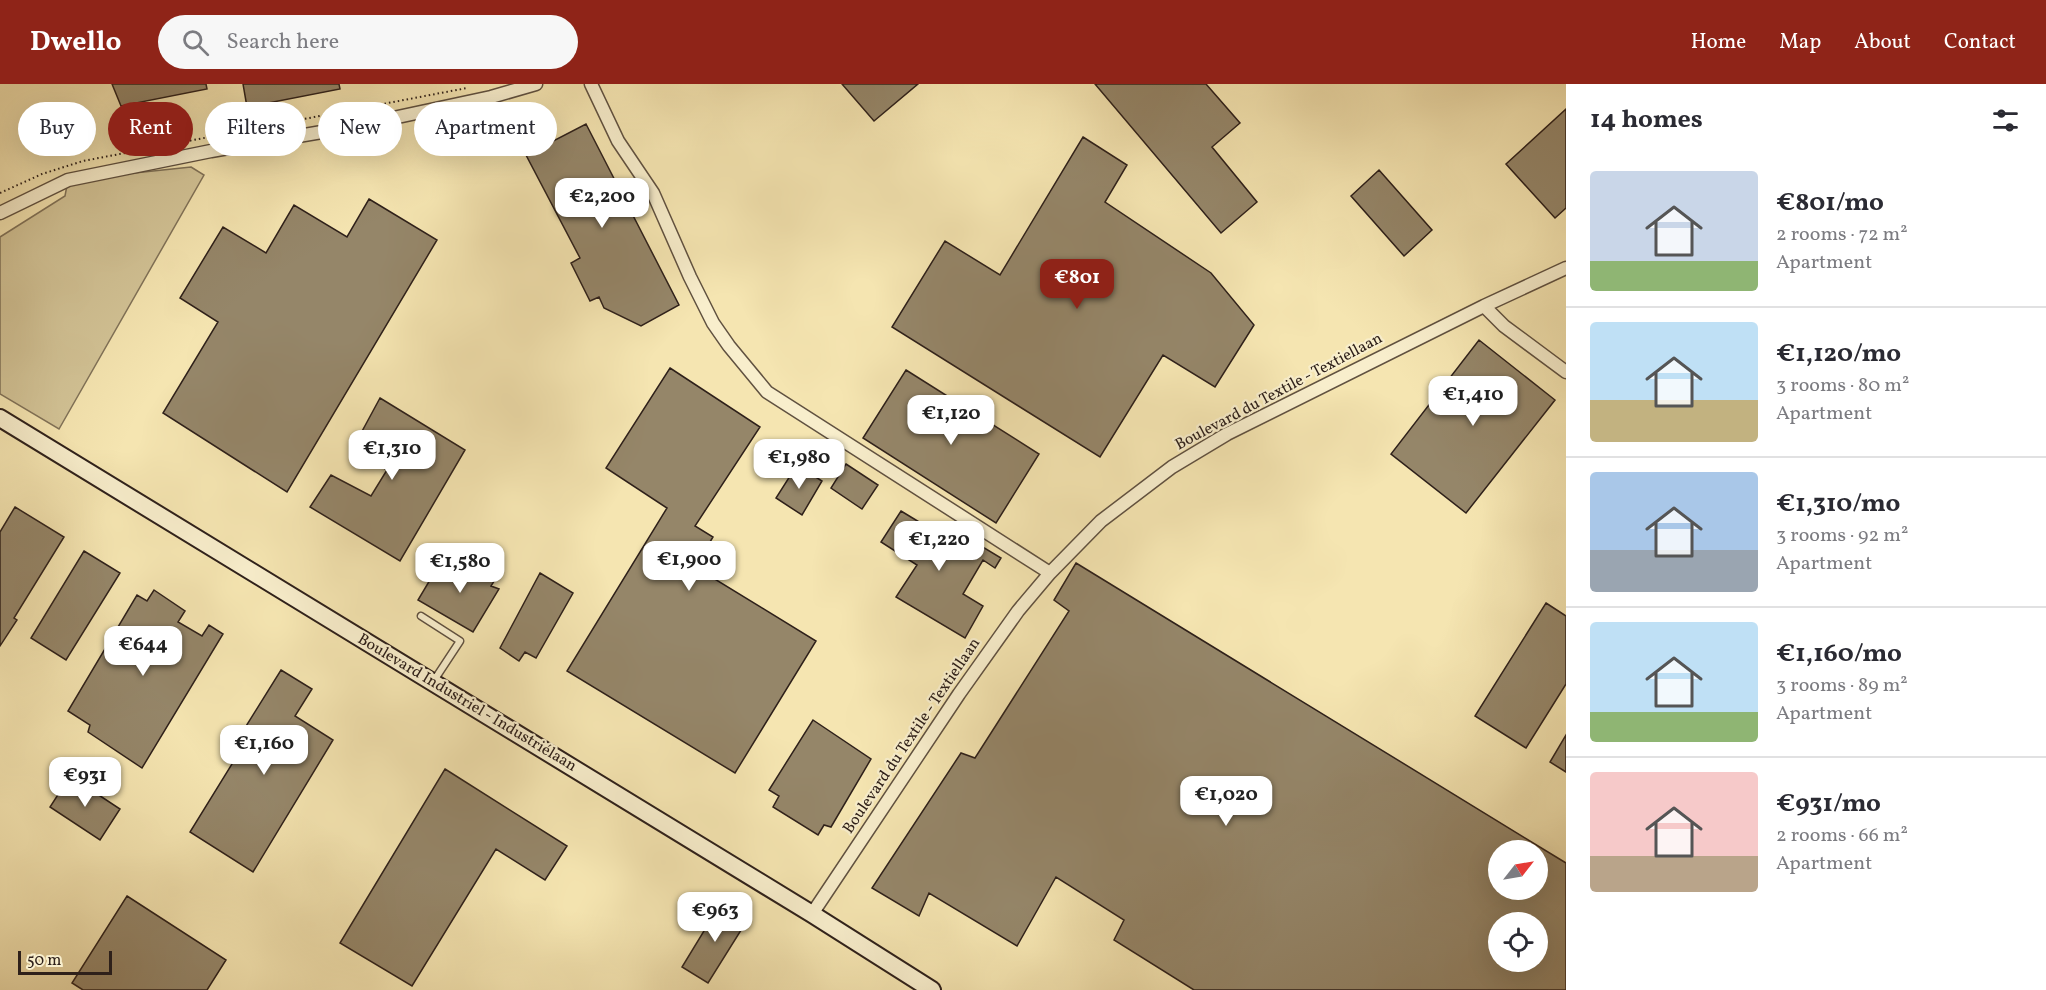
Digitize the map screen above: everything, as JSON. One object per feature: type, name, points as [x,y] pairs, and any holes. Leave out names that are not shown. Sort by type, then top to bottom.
[{"type":"main road","name":"Boulevard Industriel - Industriélaan","points":[[0,418],[812,914],[932,990]]},
{"type":"street","points":[[0,213],[68,180],[211,151],[351,127],[491,97],[536,84]]},
{"type":"street","points":[[591,84],[618,141],[653,193],[713,323],[766,392],[1050,573]]},
{"type":"street","name":"Boulevard du Textile - Textiellaan","points":[[812,914],[1018,611],[1050,573],[1101,521],[1173,467],[1227,434],[1484,306],[1566,268]]},
{"type":"street","points":[[1484,306],[1504,326],[1566,372]]},
{"type":"lane","points":[[421,616],[460,641],[433,682]]},
{"type":"shaded area","points":[[191,167],[204,175],[59,429],[0,394],[0,237],[65,196],[68,180]]},
{"type":"building","points":[[112,84],[206,84],[207,89],[141,102],[119,102]]},
{"type":"building","points":[[243,84],[339,84],[340,89],[273,102],[246,102]]},
{"type":"building","points":[[842,84],[918,84],[874,121]]},
{"type":"building","points":[[1095,84],[1206,84],[1240,123],[1212,147],[1257,202],[1221,233]]},
{"type":"building","points":[[1566,109],[1566,208],[1555,218],[1506,164]]},
{"type":"building","points":[[586,124],[679,305],[641,326],[604,308],[599,297],[590,301],[571,263],[580,258],[527,156],[557,156],[557,139]]},
{"type":"building","points":[[1083,137],[1127,165],[1105,202],[1211,273],[1254,325],[1215,387],[1163,355],[1100,457],[892,327],[945,241],[1000,275]]},
{"type":"building","points":[[1379,170],[1432,230],[1404,256],[1351,196]]},
{"type":"building","points":[[369,199],[437,240],[287,492],[163,413],[218,322],[180,298],[223,227],[266,253],[294,205],[347,237]]},
{"type":"building","points":[[1479,340],[1555,400],[1466,513],[1391,454]]},
{"type":"building","points":[[670,368],[760,427],[695,526],[713,537],[695,567],[816,641],[735,773],[567,671],[667,508],[606,468]]},
{"type":"building","points":[[906,370],[1039,454],[996,523],[863,438]]},
{"type":"building","points":[[380,398],[465,450],[400,561],[310,507],[331,475],[371,496],[387,470],[353,448]]},
{"type":"building","points":[[846,464],[878,485],[862,509],[831,488]]},
{"type":"building","points":[[797,465],[822,481],[802,515],[776,498]]},
{"type":"building","points":[[15,507],[64,537],[14,618],[17,620],[0,646],[0,532]]},
{"type":"building","points":[[901,511],[952,542],[958,532],[1001,558],[995,568],[983,560],[963,594],[983,606],[965,638],[896,597],[917,565],[881,542]]},
{"type":"building","points":[[84,551],[120,573],[66,660],[31,638]]},
{"type":"building","points":[[443,558],[472,574],[477,565],[496,578],[491,586],[499,589],[473,632],[418,600]]},
{"type":"building","points":[[1076,563],[1528,840],[1488,840],[1488,900],[1548,900],[1548,852],[1566,863],[1566,990],[1194,990],[1114,940],[1124,920],[1056,877],[1017,946],[929,893],[919,916],[872,888],[961,753],[975,758],[1069,611],[1054,600]]},
{"type":"building","points":[[540,573],[573,593],[536,658],[525,652],[519,661],[500,648]]},
{"type":"building","points":[[154,590],[185,611],[178,622],[202,636],[209,625],[223,634],[142,768],[88,732],[90,725],[68,711],[137,595],[147,601]]},
{"type":"building","points":[[1546,603],[1566,616],[1566,684],[1526,748],[1475,716]]},
{"type":"building","points":[[281,670],[312,689],[295,716],[333,740],[253,872],[190,832],[240,751],[233,747]]},
{"type":"building","points":[[813,720],[871,759],[831,827],[824,825],[818,835],[773,807],[779,796],[769,790]]},
{"type":"building","points":[[1566,735],[1566,772],[1550,762]]},
{"type":"building","points":[[445,769],[567,846],[545,880],[496,849],[412,986],[340,943]]},
{"type":"building","points":[[70,776],[120,809],[100,840],[50,807]]},
{"type":"building","points":[[127,896],[226,960],[207,990],[83,990],[72,983]]},
{"type":"building","points":[[721,903],[748,919],[708,983],[682,967]]}]
